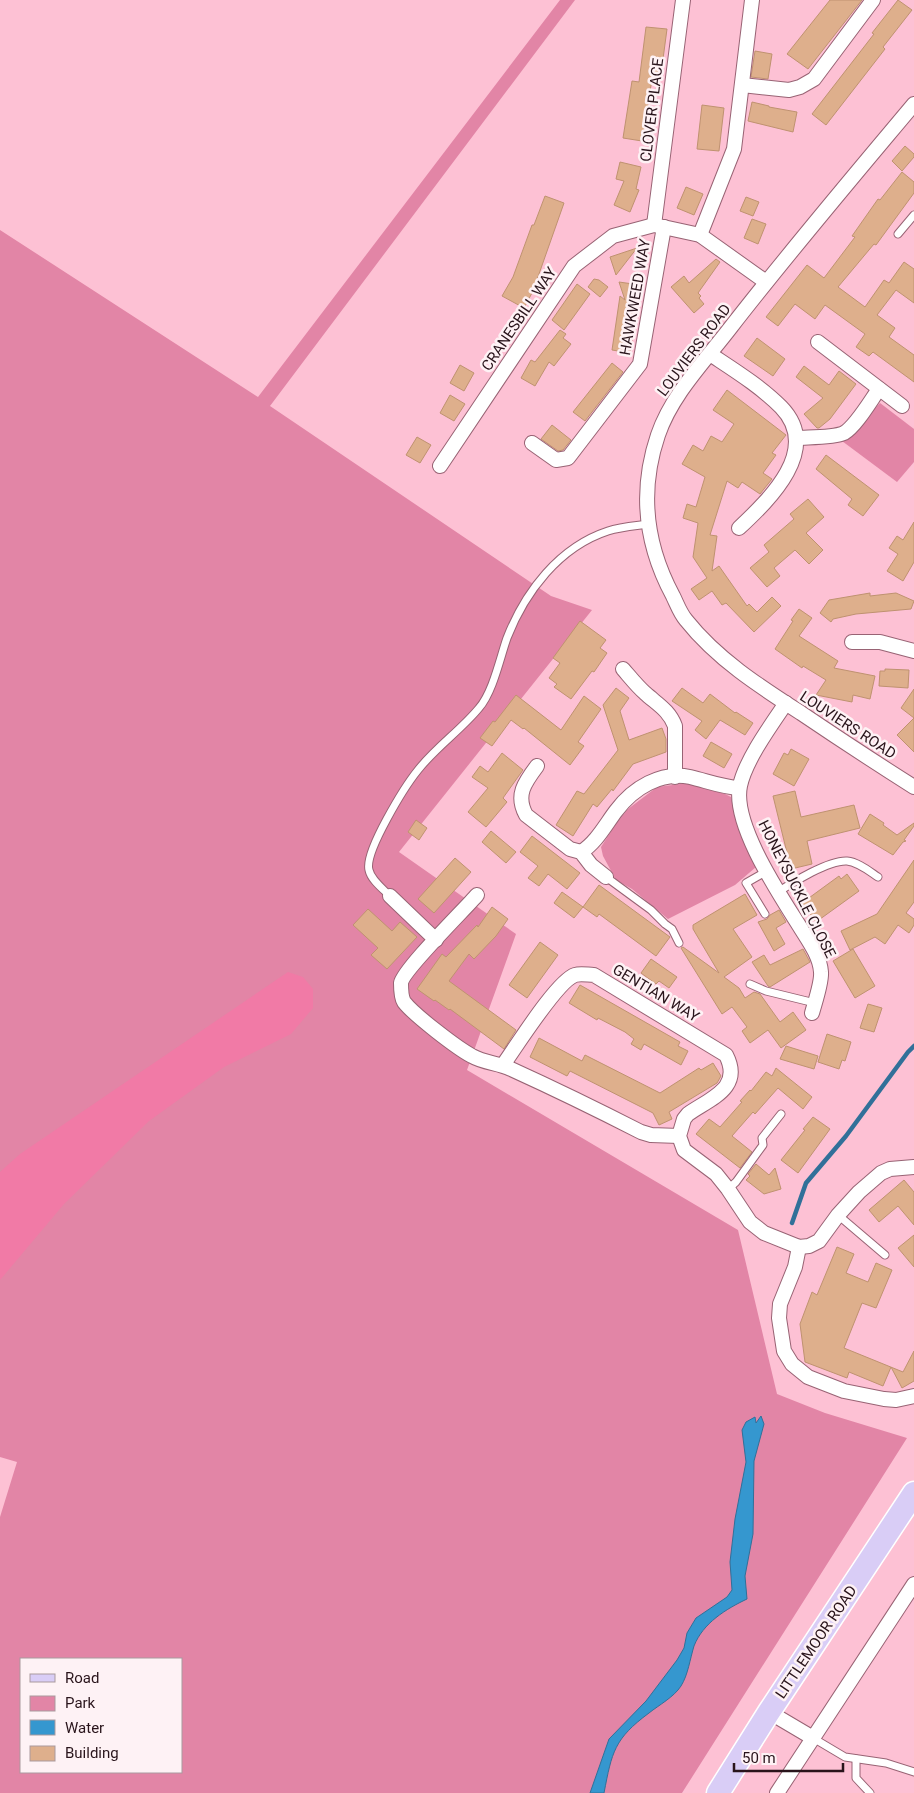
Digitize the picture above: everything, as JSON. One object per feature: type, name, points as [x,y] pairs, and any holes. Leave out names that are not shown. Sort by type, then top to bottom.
[{"type":"main road","name":"LITTLEMOOR ROAD","points":[[718,1793],[769,1712],[914,1493]]},
{"type":"street","name":"CLOVER PLACE","points":[[659,226],[683,0]]},
{"type":"street","points":[[700,235],[734,149],[752,0]]},
{"type":"street","points":[[742,85],[789,90],[800,87],[814,79],[873,0]]},
{"type":"street","name":"LOUVIERS ROAD","points":[[914,104],[766,282],[688,381],[671,407],[658,434],[650,464],[646,495],[648,524],[653,550],[663,577],[684,618],[713,650],[744,675],[914,787]]},
{"type":"street","points":[[659,226],[700,235],[766,282]]},
{"type":"street","name":"HAWKWEED WAY","points":[[532,443],[556,460],[568,458],[640,364],[659,226]]},
{"type":"street","name":"CRANESBILL WAY","points":[[440,466],[574,266],[613,236],[659,226]]},
{"type":"street","points":[[818,342],[902,406]]},
{"type":"street","points":[[710,354],[755,385],[781,407],[792,423],[796,438],[795,454],[790,467],[762,507],[739,528]]},
{"type":"street","points":[[796,438],[834,435],[844,432],[853,424],[879,389]]},
{"type":"street","points":[[852,642],[880,642],[914,651]]},
{"type":"street","points":[[623,668],[646,694],[668,712],[672,719],[674,726],[675,777]]},
{"type":"street","name":"HONEYSUCKLE CLOSE","points":[[786,703],[749,763],[739,788],[739,799],[743,818],[754,846],[778,892],[817,957],[821,972],[814,1008]]},
{"type":"street","points":[[537,766],[523,788],[521,798],[522,807],[526,815],[570,849],[581,852],[591,866],[606,876]]},
{"type":"street","points":[[581,852],[592,843],[622,803],[638,788],[655,780],[688,777],[739,788]]},
{"type":"street","points":[[478,895],[413,964],[401,981],[401,992],[404,1001],[426,1022],[472,1056],[483,1061],[503,1065],[576,1098],[641,1132],[651,1135],[679,1136],[684,1150],[716,1174],[728,1188],[750,1222],[764,1234],[799,1247],[808,1246],[818,1241],[859,1192],[881,1173],[890,1168],[914,1167]]},
{"type":"street","points":[[390,896],[436,940]]},
{"type":"street","name":"GENTIAN WAY","points":[[503,1065],[566,980],[574,975],[594,975],[726,1055],[732,1072],[727,1087],[688,1114],[684,1119],[679,1136]]},
{"type":"street","points":[[799,1247],[795,1267],[780,1304],[779,1318],[784,1351],[792,1364],[808,1377],[844,1391],[896,1400],[914,1396]]},
{"type":"street","points":[[776,1793],[912,1592]]},
{"type":"street","points":[[769,1712],[813,1738]]},
{"type":"lane","points":[[898,234],[914,215]]},
{"type":"lane","points":[[390,896],[373,879],[369,872],[369,856],[376,840],[418,770],[480,707],[488,693],[514,621],[539,581],[550,567],[592,538],[616,529],[648,524]]},
{"type":"lane","points":[[778,892],[807,874],[846,860],[858,864],[878,877]]},
{"type":"lane","points":[[765,914],[746,882],[767,871]]},
{"type":"lane","points":[[606,876],[651,910],[672,929],[679,943]]},
{"type":"lane","points":[[750,984],[814,1008]]},
{"type":"lane","points":[[728,1188],[736,1182],[763,1144],[762,1138],[781,1114]]},
{"type":"lane","points":[[838,1215],[885,1255]]},
{"type":"lane","points":[[813,1738],[845,1758],[886,1763],[914,1772]]},
{"type":"lane","points":[[856,1759],[856,1778],[870,1793]]},
{"type":"green space","points":[[560,0],[575,0],[270,406],[551,596],[592,610],[399,852],[516,934],[467,1070],[738,1230],[777,1394],[825,1413],[907,1438],[682,1793],[0,1793],[0,1517],[17,1462],[0,1457],[0,230],[258,397]]},
{"type":"green space","points":[[880,403],[914,429],[914,462],[897,482],[842,441]]},
{"type":"green space","points":[[688,783],[731,797],[744,841],[756,867],[735,885],[668,919],[632,889],[616,880],[603,856],[601,847],[628,809],[657,787]]},
{"type":"shaded area","points":[[288,972],[303,977],[313,989],[313,1008],[291,1034],[224,1067],[149,1121],[64,1204],[0,1280],[0,1172],[20,1154]]},
{"type":"water","points":[[761,1416],[764,1424],[754,1461],[753,1534],[745,1576],[747,1599],[723,1612],[703,1630],[694,1646],[681,1686],[670,1697],[637,1722],[621,1739],[609,1767],[604,1793],[590,1793],[609,1739],[646,1701],[677,1660],[684,1648],[687,1633],[696,1618],[727,1597],[732,1590],[730,1562],[735,1519],[746,1462],[742,1430],[746,1422],[755,1417],[756,1423]]},
{"type":"building","points":[[830,0],[862,0],[808,69],[787,54]]},
{"type":"building","points":[[898,0],[912,10],[883,47],[885,49],[826,125],[812,114]]},
{"type":"building","points":[[646,27],[667,29],[661,74],[653,73],[642,141],[623,138],[632,81],[639,82]]},
{"type":"building","points":[[755,51],[772,54],[768,79],[751,77]]},
{"type":"building","points":[[752,102],[797,112],[793,132],[748,121]]},
{"type":"building","points":[[702,105],[724,108],[719,151],[697,149]]},
{"type":"building","points":[[905,146],[914,154],[914,157],[902,171],[892,161]]},
{"type":"building","points":[[620,162],[641,167],[636,189],[639,190],[630,212],[614,205],[624,181],[616,179]]},
{"type":"building","points":[[902,172],[914,182],[914,193],[876,245],[874,244],[838,287],[865,307],[884,280],[889,283],[904,262],[914,269],[914,303],[896,290],[877,315],[895,328],[889,337],[914,355],[914,382],[873,352],[869,356],[856,347],[865,334],[825,305],[815,319],[795,304],[778,326],[766,317],[807,265],[824,278],[855,237],[852,236],[878,199],[880,200]]},
{"type":"building","points":[[686,187],[703,194],[694,215],[677,208]]},
{"type":"building","points":[[545,196],[564,203],[533,291],[524,308],[502,296],[513,277]]},
{"type":"building","points":[[746,197],[759,202],[753,216],[740,211]]},
{"type":"building","points":[[752,219],[766,224],[758,244],[744,238]]},
{"type":"building","points":[[637,248],[616,275],[610,257]]},
{"type":"building","points":[[716,259],[720,262],[698,293],[701,296],[699,298],[704,304],[694,313],[671,287],[684,276],[689,283]]},
{"type":"building","points":[[594,279],[599,280],[608,287],[600,297],[588,287]]},
{"type":"building","points":[[619,282],[640,285],[630,353],[612,350],[620,296],[625,300]]},
{"type":"building","points":[[577,284],[590,294],[564,330],[552,320]]},
{"type":"building","points":[[560,330],[566,334],[563,338],[571,344],[554,366],[549,362],[535,386],[521,378],[531,360],[535,362]]},
{"type":"building","points":[[757,338],[785,359],[773,376],[744,356]]},
{"type":"building","points":[[612,363],[623,372],[585,421],[573,412]]},
{"type":"building","points":[[460,365],[474,373],[464,391],[450,383]]},
{"type":"building","points":[[804,366],[829,385],[839,371],[856,384],[830,419],[819,428],[804,414],[823,398],[796,377]]},
{"type":"building","points":[[727,390],[786,435],[772,453],[776,455],[763,473],[772,479],[760,494],[742,482],[738,488],[727,481],[710,535],[717,536],[712,571],[719,566],[747,606],[749,604],[757,612],[772,597],[781,606],[754,632],[726,603],[722,605],[712,591],[699,600],[691,589],[707,578],[693,557],[698,523],[683,518],[687,504],[696,507],[705,477],[682,464],[693,445],[703,451],[711,436],[722,442],[734,424],[713,410]]},
{"type":"building","points":[[450,395],[465,404],[454,421],[440,413]]},
{"type":"building","points":[[552,425],[571,440],[563,450],[558,451],[541,439]]},
{"type":"building","points":[[417,437],[431,445],[420,463],[406,455]]},
{"type":"building","points":[[826,455],[879,495],[863,516],[848,505],[852,499],[816,469]]},
{"type":"building","points":[[808,499],[824,517],[806,533],[823,550],[809,564],[795,550],[774,568],[780,576],[767,587],[750,568],[769,552],[764,545],[794,519],[790,514]]},
{"type":"building","points":[[914,522],[914,562],[903,581],[887,571],[898,554],[889,548],[897,536],[903,540]]},
{"type":"building","points":[[870,593],[870,596],[896,593],[914,601],[911,609],[856,614],[833,619],[831,622],[820,613],[829,600]]},
{"type":"building","points":[[799,609],[812,618],[799,636],[838,661],[834,668],[875,676],[870,699],[853,695],[852,702],[816,695],[826,680],[803,666],[802,668],[775,649]]},
{"type":"building","points":[[580,621],[606,640],[600,648],[607,653],[571,699],[554,687],[557,684],[549,678],[560,663],[553,658]]},
{"type":"building","points":[[885,669],[909,670],[908,688],[879,686],[880,671],[885,671]]},
{"type":"building","points":[[616,688],[629,698],[620,711],[629,740],[662,728],[666,739],[666,752],[633,764],[613,791],[612,789],[597,807],[593,804],[573,836],[556,825],[577,791],[584,794],[618,750],[603,705]]},
{"type":"building","points":[[682,688],[703,703],[710,694],[735,713],[753,723],[745,735],[720,720],[706,739],[695,730],[702,721],[672,701]]},
{"type":"building","points":[[914,689],[914,718],[901,708]]},
{"type":"building","points":[[516,695],[561,730],[584,696],[601,709],[578,742],[584,746],[570,765],[524,728],[511,720],[492,746],[480,738]]},
{"type":"building","points":[[914,718],[914,752],[897,735]]},
{"type":"building","points":[[711,742],[732,754],[724,768],[703,756]]},
{"type":"building","points":[[791,749],[809,759],[794,786],[773,774],[784,753],[788,755]]},
{"type":"building","points":[[502,753],[523,770],[503,798],[507,802],[486,827],[468,812],[488,788],[472,777],[480,766],[488,772]]},
{"type":"building","points":[[795,791],[801,817],[854,805],[860,828],[807,841],[812,864],[791,869],[773,796]]},
{"type":"building","points":[[870,814],[897,835],[914,823],[914,826],[904,840],[906,841],[903,842],[893,855],[858,834]]},
{"type":"building","points":[[416,820],[427,828],[419,840],[408,832]]},
{"type":"building","points":[[491,831],[516,852],[506,863],[482,842]]},
{"type":"building","points":[[532,836],[580,873],[567,889],[548,874],[539,886],[528,878],[538,866],[520,852]]},
{"type":"building","points":[[455,858],[471,872],[434,913],[418,899]]},
{"type":"building","points":[[914,860],[914,902],[906,913],[914,919],[914,925],[909,933],[898,925],[885,944],[875,937],[850,950],[841,931],[877,914]]},
{"type":"building","points":[[847,874],[859,891],[816,922],[802,903],[839,876],[841,879]]},
{"type":"building","points":[[599,885],[670,937],[656,956],[599,914],[597,917],[583,907]]},
{"type":"building","points":[[562,892],[583,907],[574,918],[554,903]]},
{"type":"building","points":[[745,894],[757,915],[733,929],[752,957],[724,977],[739,988],[745,998],[754,992],[760,994],[780,1022],[793,1012],[806,1030],[781,1048],[768,1030],[750,1043],[742,1031],[747,1027],[732,1007],[722,1014],[681,948],[683,947],[719,973],[693,929],[693,925]]},
{"type":"building","points":[[492,907],[508,919],[496,936],[474,959],[469,954],[449,981],[516,1030],[504,1049],[450,1009],[417,989],[442,954],[446,957],[477,925],[478,927]]},
{"type":"building","points":[[368,909],[392,931],[400,922],[417,937],[387,969],[371,955],[378,948],[353,925]]},
{"type":"building","points":[[779,910],[786,922],[776,928],[785,944],[774,951],[758,922],[767,919]]},
{"type":"building","points":[[540,942],[558,955],[527,998],[509,985]]},
{"type":"building","points":[[803,949],[810,962],[770,987],[752,962],[764,955],[770,965]]},
{"type":"building","points":[[853,949],[875,986],[855,998],[833,961]]},
{"type":"building","points":[[651,959],[677,977],[669,988],[659,981],[656,984],[641,973]]},
{"type":"building","points":[[580,985],[680,1042],[678,1046],[688,1051],[681,1065],[644,1044],[641,1050],[631,1044],[634,1039],[625,1032],[598,1018],[597,1020],[569,1003]]},
{"type":"building","points":[[868,1004],[882,1008],[874,1032],[860,1028]]},
{"type":"building","points":[[827,1034],[851,1042],[845,1061],[842,1060],[839,1069],[818,1062]]},
{"type":"building","points":[[539,1038],[582,1061],[585,1055],[660,1093],[699,1068],[701,1070],[713,1063],[721,1076],[717,1083],[669,1112],[672,1119],[659,1125],[653,1113],[570,1071],[567,1076],[530,1057]]},
{"type":"building","points":[[786,1046],[818,1056],[814,1069],[780,1059]]},
{"type":"building","points":[[776,1068],[812,1097],[803,1109],[778,1088],[755,1114],[753,1112],[732,1136],[752,1152],[740,1168],[696,1134],[709,1119],[720,1127],[766,1072],[772,1076]]},
{"type":"building","points":[[813,1117],[830,1129],[798,1173],[781,1160]]},
{"type":"building","points":[[756,1164],[769,1175],[775,1168],[781,1189],[764,1194],[746,1180]]},
{"type":"building","points":[[904,1180],[914,1192],[914,1225],[898,1206],[879,1222],[869,1210]]},
{"type":"building","points":[[914,1235],[914,1267],[898,1248]]},
{"type":"building","points":[[837,1247],[854,1254],[846,1273],[868,1282],[876,1263],[892,1270],[876,1308],[862,1303],[844,1348],[891,1367],[883,1386],[849,1372],[847,1378],[805,1362],[800,1324],[812,1292],[817,1295]]},
{"type":"building","points":[[914,1351],[914,1381],[902,1388],[891,1367],[903,1372]]},
{"type":"waterway","points":[[792,1223],[806,1183],[846,1136],[914,1046]]}]
